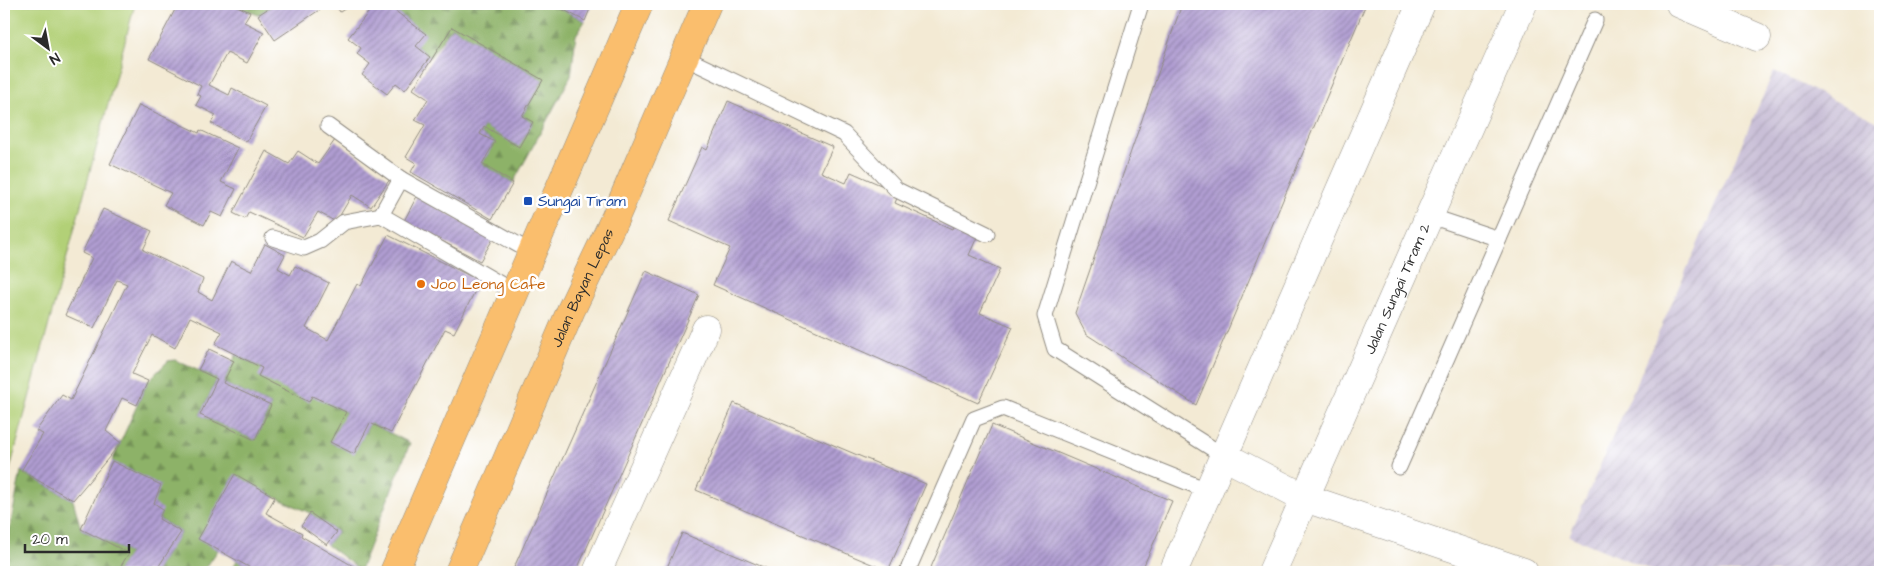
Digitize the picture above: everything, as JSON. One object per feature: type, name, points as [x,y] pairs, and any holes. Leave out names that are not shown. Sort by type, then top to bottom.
[{"type":"highway","points":[[394,572],[640,4]]},
{"type":"highway","name":"Jalan Bayan Lepas","points":[[459,572],[571,310],[614,218],[707,4]]},
{"type":"street","points":[[1173,572],[1421,4]]},
{"type":"street","points":[[1680,4],[1757,37]]},
{"type":"street","name":"Jalan Sungai Tiram 2","points":[[1272,572],[1430,216],[1519,5]]},
{"type":"street","points":[[597,572],[706,329]]},
{"type":"street","points":[[1224,456],[1305,498],[1524,572]]},
{"type":"lane","points":[[1141,4],[1045,316],[1055,349],[1224,456]]},
{"type":"lane","points":[[1399,467],[1595,20]]},
{"type":"lane","points":[[683,57],[844,134],[898,190],[987,234]]},
{"type":"lane","points":[[328,126],[400,178],[531,252]]},
{"type":"lane","points":[[381,215],[400,178]]},
{"type":"lane","points":[[273,238],[304,248],[320,241],[344,222],[381,215],[514,292]]},
{"type":"lane","points":[[1430,216],[1499,239]]},
{"type":"lane","points":[[907,572],[974,419],[1003,408],[1209,491]]},
{"type":"shaded area","points":[[1774,71],[1880,123],[1880,572],[1656,572],[1569,536]]},
{"type":"green space","points":[[4,4],[135,4],[4,491]]},
{"type":"green space","points":[[233,4],[275,4],[258,15]]},
{"type":"green space","points":[[386,4],[552,4],[585,21],[576,35],[571,76],[513,183],[482,164],[495,142],[480,134],[484,126],[519,146],[533,122],[522,116],[543,80],[452,27],[430,57],[416,46],[425,34]]},
{"type":"green space","points":[[236,355],[346,412],[331,443],[354,453],[370,423],[410,443],[360,570],[327,545],[337,532],[310,513],[275,497],[235,475],[218,550],[203,572],[155,572],[181,532],[159,519],[154,503],[112,461],[148,381],[168,361],[175,360],[217,379],[200,415],[255,440],[271,405],[223,383]]},
{"type":"green space","points":[[21,471],[73,500],[81,529],[129,553],[117,572],[76,572],[71,568],[64,572],[4,572],[4,558]]},
{"type":"green space","points":[[237,560],[258,572],[231,572]]},
{"type":"building","points":[[178,4],[233,4],[250,12],[244,22],[264,32],[247,63],[227,53],[209,85],[229,95],[232,88],[266,106],[246,142],[211,123],[216,115],[196,105],[201,96],[197,94],[201,86],[149,59]]},
{"type":"building","points":[[275,4],[328,4],[275,40],[258,15]]},
{"type":"building","points":[[335,4],[352,4],[340,12]]},
{"type":"building","points":[[375,4],[386,4],[426,34],[416,46],[430,57],[405,90],[396,83],[387,94],[362,75],[370,64],[357,54],[361,48],[348,38]]},
{"type":"building","points":[[552,4],[592,4],[585,21]]},
{"type":"building","points":[[1182,4],[1366,4],[1196,405],[1086,334],[1075,313]]},
{"type":"building","points":[[452,27],[543,80],[522,116],[533,122],[519,147],[484,126],[480,134],[495,142],[482,164],[513,183],[492,219],[411,172],[416,163],[406,157],[425,125],[415,120],[428,99],[413,89]]},
{"type":"building","points":[[728,101],[833,147],[821,172],[846,183],[851,172],[899,193],[895,203],[952,229],[954,225],[978,235],[969,255],[1000,269],[980,313],[1013,327],[978,403],[713,285],[730,248],[669,221],[702,147],[707,150]]},
{"type":"building","points":[[139,105],[199,133],[200,130],[238,148],[221,182],[236,189],[222,217],[211,212],[204,225],[164,205],[171,193],[110,164]]},
{"type":"building","points":[[335,140],[390,179],[371,207],[352,195],[336,222],[318,212],[303,237],[249,212],[245,219],[233,213],[266,151],[289,164],[298,151],[318,164]]},
{"type":"building","points":[[417,196],[493,239],[480,261],[404,221]]},
{"type":"building","points":[[103,209],[152,231],[143,250],[203,279],[198,292],[212,300],[231,261],[251,271],[265,244],[285,255],[278,268],[290,275],[295,266],[329,283],[306,328],[328,340],[357,284],[361,286],[388,235],[480,281],[454,333],[445,329],[391,433],[370,423],[354,454],[330,442],[346,412],[312,396],[309,402],[258,376],[262,368],[215,344],[222,332],[190,317],[175,348],[152,335],[132,374],[148,381],[137,405],[122,398],[106,431],[121,443],[73,500],[21,471],[43,434],[36,431],[62,395],[71,400],[127,284],[117,280],[94,328],[65,315],[92,258],[82,253]]},
{"type":"building","points":[[646,271],[699,295],[576,572],[512,572]]},
{"type":"building","points":[[209,349],[234,361],[223,383],[271,405],[255,440],[200,415],[217,379],[198,370]]},
{"type":"building","points":[[734,403],[926,484],[888,571],[696,490]]},
{"type":"building","points":[[992,425],[1172,501],[1141,572],[929,572]]},
{"type":"building","points":[[112,461],[161,485],[154,503],[163,509],[159,519],[181,532],[155,572],[146,570],[145,572],[117,572],[129,553],[81,529]]},
{"type":"building","points":[[235,474],[275,497],[266,513],[302,533],[301,536],[360,570],[359,572],[258,572],[198,539]]},
{"type":"building","points":[[310,513],[337,532],[327,545],[301,526]]},
{"type":"building","points":[[682,533],[775,572],[665,572]]},
{"type":"place","name":"Sungai Tiram","points":[[528,201]]},
{"type":"place","name":"Joo Leong Cafe","points":[[421,284]]}]
